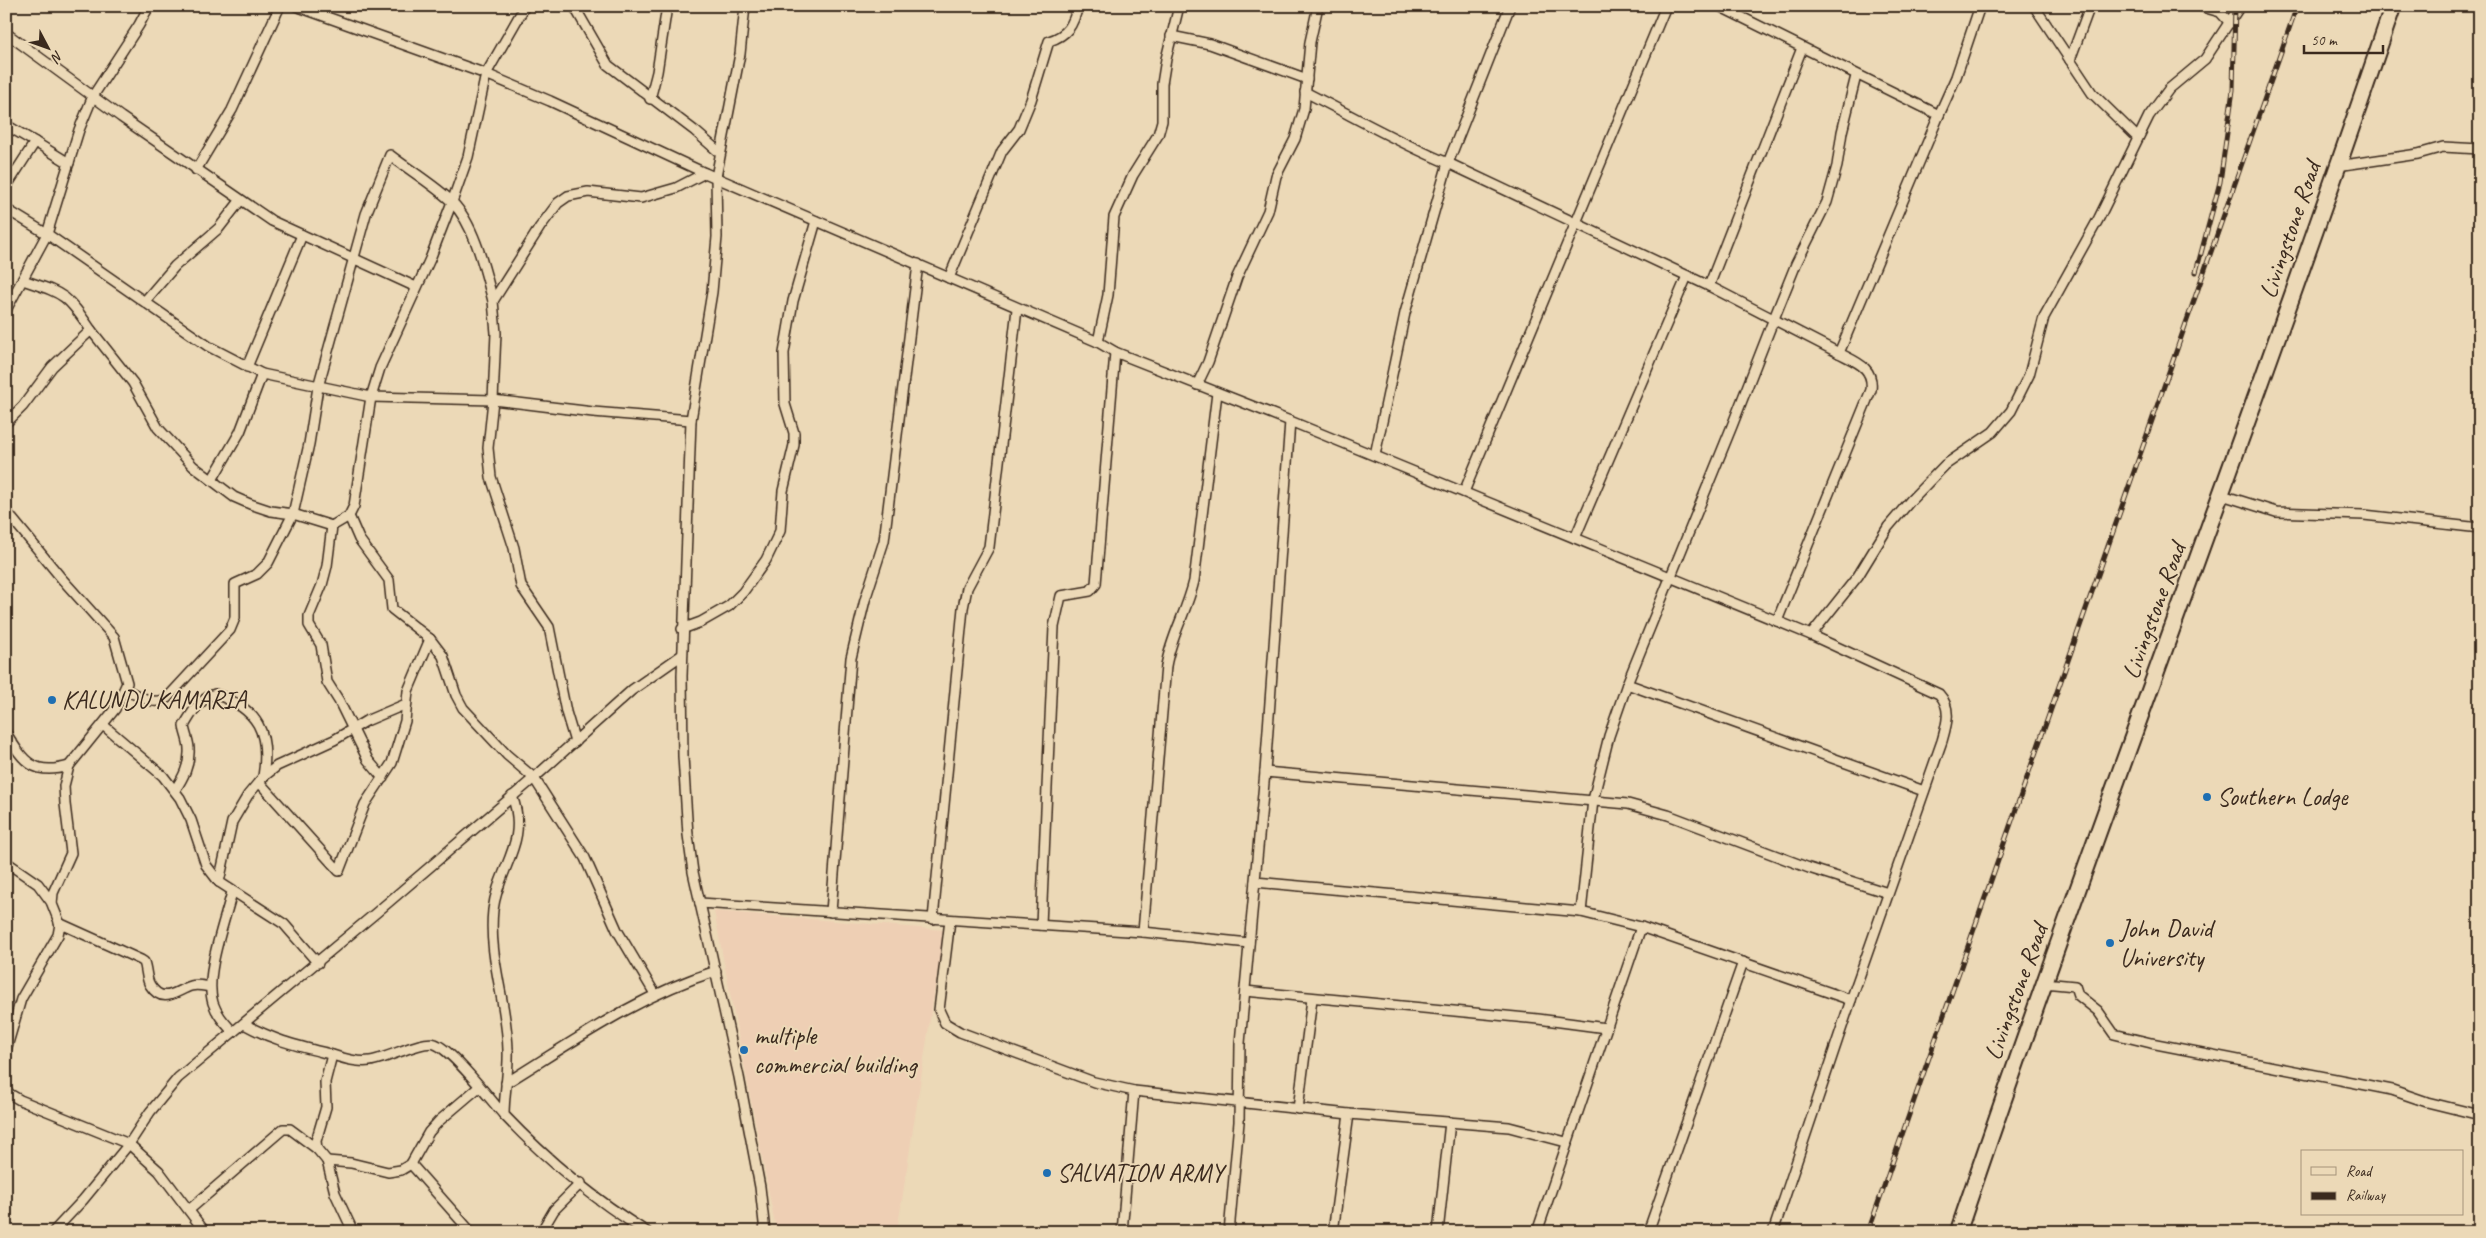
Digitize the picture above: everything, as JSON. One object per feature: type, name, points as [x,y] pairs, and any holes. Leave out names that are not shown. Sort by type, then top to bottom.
[{"type":"highway","name":"Livingstone Road","points":[[1958,1232],[2044,983],[2222,495],[2392,6]]},
{"type":"street","points":[[6,310],[47,234],[79,130],[93,96],[139,25],[149,6]]},
{"type":"street","points":[[196,170],[232,110],[280,6]]},
{"type":"street","points":[[296,6],[486,74],[550,101],[705,173],[918,264],[1017,309],[1098,342],[1116,352],[1375,455],[1811,635],[1932,690],[1944,700],[1948,715],[1946,725],[1773,1232]]},
{"type":"street","points":[[22,280],[60,293],[69,299],[91,330],[133,382],[158,428],[193,466],[234,497],[250,504],[332,526],[349,516],[354,506],[371,397],[380,368],[430,259],[452,202],[468,156],[486,74],[525,6]]},
{"type":"street","points":[[574,6],[608,66],[695,131],[720,153]]},
{"type":"street","points":[[650,99],[657,72],[667,6]]},
{"type":"street","points":[[745,6],[740,54],[716,177],[717,237],[712,292],[691,420],[682,629],[683,756],[688,835],[700,903],[716,971],[760,1187],[765,1232]]},
{"type":"street","points":[[949,278],[1002,151],[1019,129],[1031,100],[1049,41],[1061,37],[1070,30],[1078,6]]},
{"type":"street","points":[[1098,342],[1108,294],[1114,217],[1133,175],[1158,135],[1162,121],[1162,84],[1179,6]]},
{"type":"street","points":[[1197,385],[1208,362],[1237,277],[1268,211],[1276,176],[1295,139],[1304,109],[1310,42],[1318,6]]},
{"type":"street","points":[[1375,455],[1403,322],[1448,163],[1510,6]]},
{"type":"street","points":[[1464,492],[1666,6]]},
{"type":"street","points":[[1719,6],[1856,76],[1939,115]]},
{"type":"street","points":[[1839,353],[1956,77],[1980,6]]},
{"type":"street","points":[[2034,6],[2092,93],[2137,137]]},
{"type":"street","points":[[2070,60],[2090,6]]},
{"type":"street","points":[[2199,6],[2220,12],[2230,23]]},
{"type":"street","points":[[1811,635],[1866,566],[1888,526],[1911,500],[1945,465],[1993,432],[2011,411],[2031,370],[2044,317],[2098,218],[2137,137],[2164,94],[2205,59],[2240,6]]},
{"type":"street","points":[[6,33],[196,170],[272,221],[416,287]]},
{"type":"street","points":[[1171,36],[1210,44],[1307,78]]},
{"type":"street","points":[[1708,286],[1802,48]]},
{"type":"street","points":[[1581,912],[1593,800],[1606,744],[1627,684],[1796,264],[1832,188],[1842,132],[1856,76]]},
{"type":"street","points":[[1305,92],[1366,122],[1409,148],[1448,163],[1708,286],[1773,321],[1839,353],[1866,369],[1871,376],[1870,390],[1777,621]]},
{"type":"street","points":[[6,125],[69,162]]},
{"type":"street","points":[[6,188],[35,142]]},
{"type":"street","points":[[2337,166],[2418,154],[2443,147],[2480,149]]},
{"type":"street","points":[[125,690],[152,702],[161,702],[198,667],[230,630],[235,618],[235,584],[256,574],[268,564],[293,514],[309,444],[318,387],[353,257],[366,214],[390,155],[452,202],[464,220],[480,253],[493,301],[496,333],[493,400],[488,448],[492,477],[514,548],[521,586],[534,602],[549,627],[566,712],[575,742]]},
{"type":"street","points":[[493,301],[551,211],[568,196],[588,192],[641,198],[676,188],[705,173]]},
{"type":"street","points":[[146,300],[175,266],[219,228],[240,201]]},
{"type":"street","points":[[6,209],[146,300],[208,346],[262,374],[371,397],[493,400],[593,412],[691,420]]},
{"type":"street","points":[[682,629],[729,606],[743,592],[766,560],[780,531],[783,492],[794,445],[794,433],[785,404],[784,353],[793,301],[816,221]]},
{"type":"street","points":[[246,367],[302,235]]},
{"type":"street","points":[[831,912],[851,658],[865,600],[884,541],[918,264]]},
{"type":"street","points":[[1575,538],[1687,276]]},
{"type":"street","points":[[934,919],[962,608],[967,588],[989,547],[1017,309]]},
{"type":"street","points":[[6,423],[23,406],[48,372],[91,330]]},
{"type":"street","points":[[1041,926],[1050,744],[1051,658],[1054,626],[1061,596],[1090,591],[1096,584],[1116,352]]},
{"type":"street","points":[[212,480],[240,432],[262,374]]},
{"type":"street","points":[[1143,932],[1166,666],[1172,641],[1186,611],[1194,581],[1217,393]]},
{"type":"street","points":[[1229,1232],[1240,1103],[1240,1043],[1265,772],[1290,421]]},
{"type":"street","points":[[2222,495],[2276,512],[2364,515],[2480,528]]},
{"type":"street","points":[[6,510],[62,579],[114,638],[126,683],[125,690],[115,709],[69,766],[64,786],[71,853],[53,893],[52,904]]},
{"type":"street","points":[[349,516],[359,539],[389,580],[392,609],[430,639],[443,656],[456,695],[463,708],[507,755],[534,778],[585,858],[617,930],[655,994]]},
{"type":"street","points":[[332,526],[328,566],[308,622],[321,644],[325,678],[368,760],[382,778]]},
{"type":"street","points":[[261,779],[339,870],[365,804],[392,763],[405,721],[408,691],[416,666],[430,639]]},
{"type":"street","points":[[53,1232],[83,1200],[129,1144],[150,1112],[178,1078],[318,963],[534,778],[632,690],[682,655]]},
{"type":"street","points":[[1627,684],[1924,791]]},
{"type":"street","points":[[175,790],[186,772],[189,759],[189,747],[184,726],[196,707],[206,697],[215,694],[251,712],[257,723],[266,756],[261,779]]},
{"type":"street","points":[[218,882],[232,822],[248,795],[261,779],[277,766],[334,740],[366,721],[406,704]]},
{"type":"street","points":[[103,725],[163,776],[175,790],[191,820],[206,865],[218,882],[273,915],[284,924],[318,963]]},
{"type":"street","points":[[7,736],[32,767],[44,770],[69,766]]},
{"type":"street","points":[[1265,772],[1593,800],[1651,810],[1809,868],[1888,893]]},
{"type":"street","points":[[504,1115],[508,1050],[491,928],[498,890],[516,841],[519,827],[517,810],[512,796]]},
{"type":"street","points":[[6,862],[38,884],[52,904],[59,923],[58,935],[21,999],[6,1050]]},
{"type":"street","points":[[1255,882],[1581,912],[1641,927],[1851,1000]]},
{"type":"street","points":[[232,892],[210,987],[213,1003],[221,1018],[233,1032]]},
{"type":"street","points":[[700,903],[1143,932],[1248,943]]},
{"type":"street","points":[[950,920],[939,1010],[944,1023],[960,1032],[1094,1082],[1134,1091],[1240,1103],[1509,1127],[1566,1142]]},
{"type":"street","points":[[59,923],[141,960],[146,966],[150,985],[157,992],[165,996],[174,995],[194,984],[210,987]]},
{"type":"street","points":[[1537,1232],[1566,1142],[1641,927]]},
{"type":"street","points":[[1648,1232],[1743,962]]},
{"type":"street","points":[[506,1083],[615,1014],[655,994],[716,971]]},
{"type":"street","points":[[2044,983],[2075,986],[2078,995],[2098,1012],[2114,1034],[2151,1043],[2392,1090],[2427,1102],[2480,1115]]},
{"type":"street","points":[[1245,991],[1312,999],[1451,1010],[1606,1028]]},
{"type":"street","points":[[1298,1109],[1312,999]]},
{"type":"street","points":[[244,1024],[271,1039],[349,1060],[370,1061],[428,1042],[440,1046],[504,1115],[552,1162],[628,1220],[648,1232]]},
{"type":"street","points":[[317,1149],[316,1141],[326,1107],[325,1082],[332,1055]]},
{"type":"street","points":[[327,1161],[352,1163],[388,1172],[401,1170],[411,1164],[429,1132],[479,1087]]},
{"type":"street","points":[[1122,1232],[1134,1091]]},
{"type":"street","points":[[6,1092],[20,1100],[129,1144],[159,1171],[205,1232]]},
{"type":"street","points":[[1333,1232],[1349,1114]]},
{"type":"street","points":[[1438,1232],[1450,1122]]},
{"type":"street","points":[[189,1210],[283,1129],[290,1129],[317,1149],[327,1161],[336,1193],[350,1225],[351,1232]]},
{"type":"street","points":[[411,1164],[471,1232]]},
{"type":"street","points":[[541,1232],[554,1210],[580,1183]]},
{"type":"shaded area","points":[[714,911],[944,930],[897,1232],[809,1232],[776,1229]]},
{"type":"railway","points":[[2196,272],[2220,182],[2233,90],[2235,6]]},
{"type":"railway","points":[[1868,1232],[2297,6]]},
{"type":"place","name":"KALUNDU KAMARIA","points":[[52,700]]},
{"type":"place","name":"Southern Lodge","points":[[2207,797]]},
{"type":"place","name":"John David University","points":[[2110,943]]},
{"type":"place","name":"multiple commercial building","points":[[744,1050]]},
{"type":"place","name":"SALVATION ARMY","points":[[1047,1173]]}]
